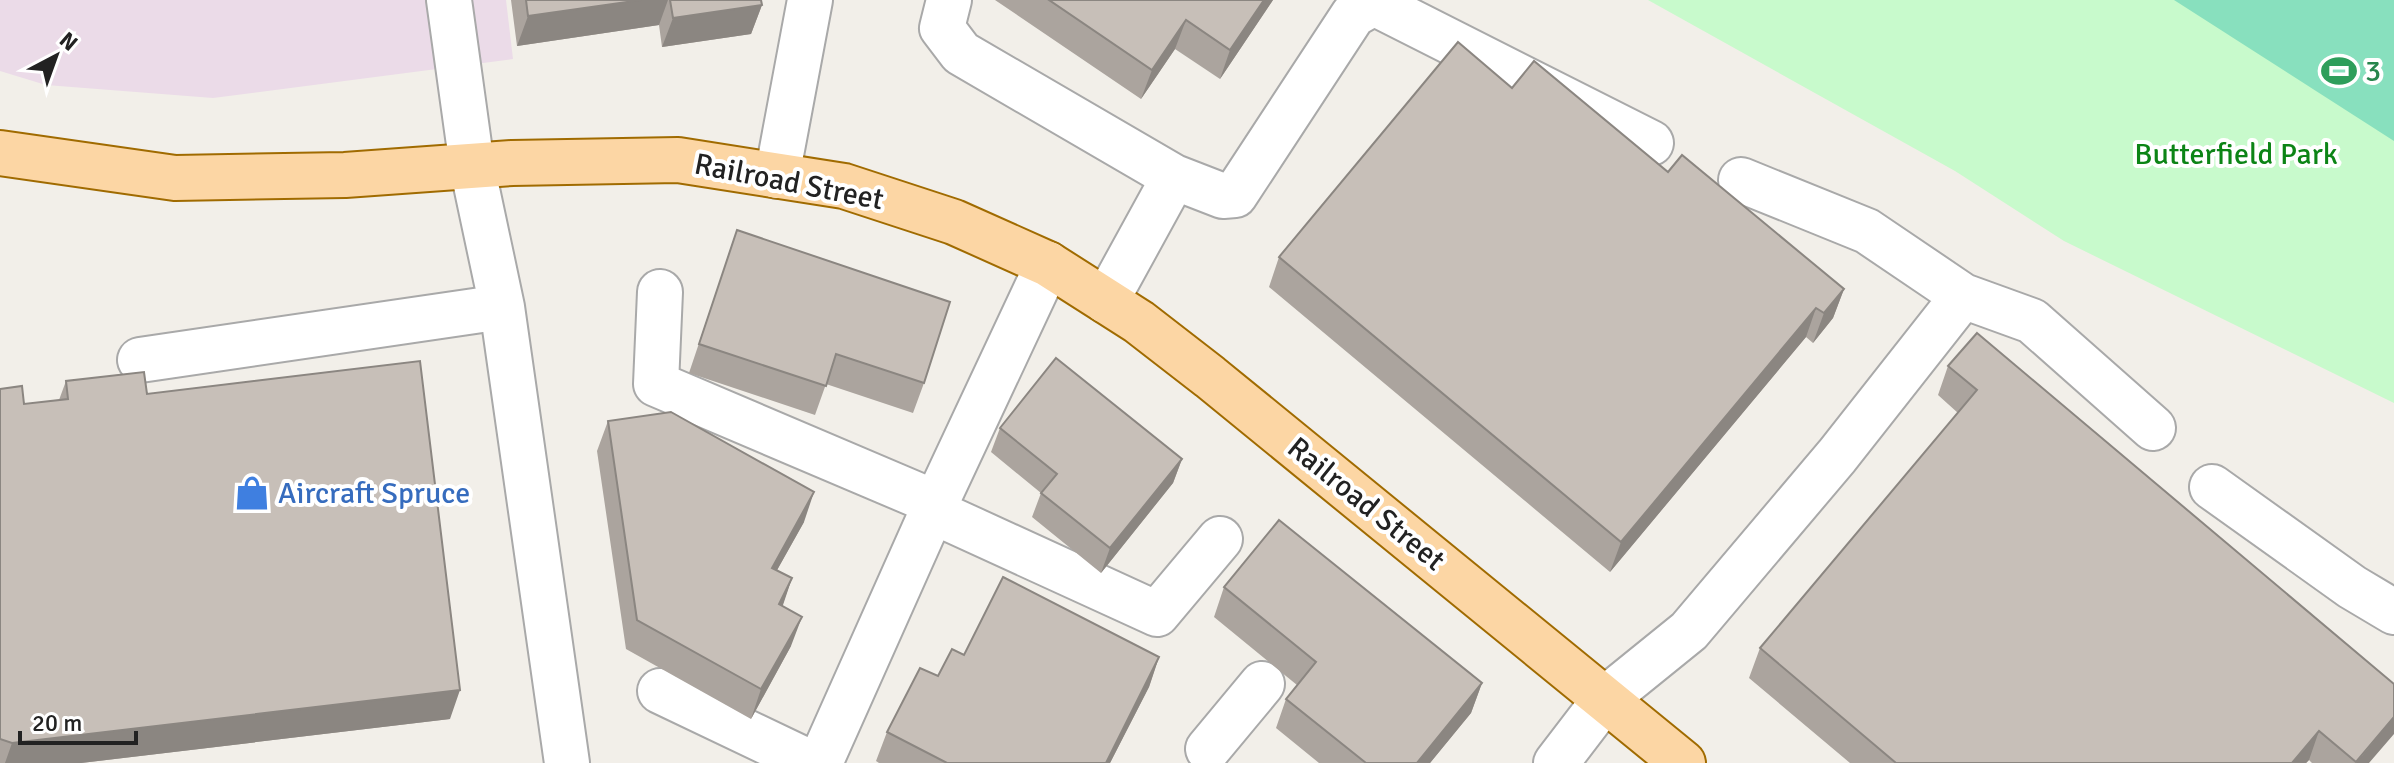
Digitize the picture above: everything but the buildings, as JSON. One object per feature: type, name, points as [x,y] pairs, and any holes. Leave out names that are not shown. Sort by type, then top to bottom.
[{"type":"main road","name":"Railroad Street","points":[[0,153],[175,178],[345,175],[512,163],[678,160],[844,186],[954,222],[1048,264],[1139,322],[1683,763]]},
{"type":"street","points":[[449,0],[472,166],[502,307],[567,763]]},
{"type":"street","points":[[777,176],[810,0]]},
{"type":"street","points":[[949,0],[942,28],[961,53],[1174,177],[1223,196],[1235,195],[1353,15],[1374,3],[1651,143]]},
{"type":"street","points":[[1106,301],[1174,177]]},
{"type":"street","points":[[1741,180],[1867,231],[1963,296],[2032,321],[2153,428]]},
{"type":"street","points":[[820,763],[934,507],[1048,264]]},
{"type":"street","points":[[660,292],[656,384],[934,507],[1157,614],[1220,539]]},
{"type":"street","points":[[1556,763],[1605,699],[1689,631],[1837,456],[1963,296]]},
{"type":"street","points":[[140,360],[502,307]]},
{"type":"street","points":[[2212,487],[2352,587],[2394,612]]},
{"type":"street","points":[[1210,758],[1262,684]]},
{"type":"street","points":[[660,691],[811,763]]},
{"type":"shaded area","points":[[0,0],[506,0],[513,59],[213,98],[46,85],[0,71]]},
{"type":"green space","name":"Butterfield Park","points":[[1648,0],[2394,0],[2394,403],[2064,241],[1955,171]]},
{"type":"green space","name":"3","points":[[2174,0],[2394,0],[2394,141]]},
{"type":"place","name":"3","points":[[2339,71]]},
{"type":"place","name":"Aircraft Spruce","points":[[252,493]]}]
